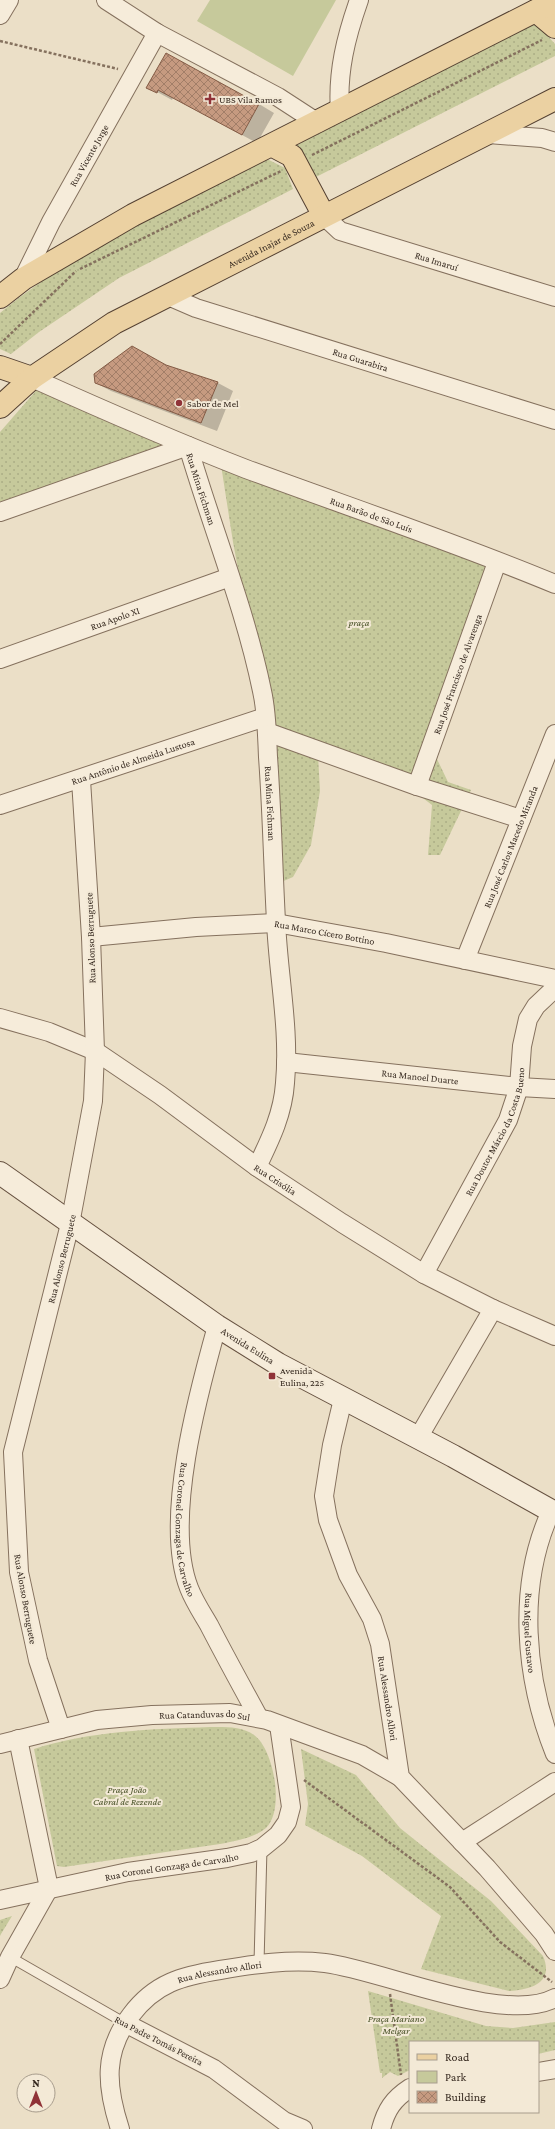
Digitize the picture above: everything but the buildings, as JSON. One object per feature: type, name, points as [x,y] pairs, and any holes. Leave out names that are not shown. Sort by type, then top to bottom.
[{"type":"main road","points":[[8,287],[133,216],[340,112],[541,4],[552,32]]},
{"type":"main road","name":"Avenida Inajar de Souza","points":[[0,407],[32,378],[114,323],[166,295],[245,258],[324,216],[555,99]]},
{"type":"main road","points":[[273,146],[292,156],[324,216]]},
{"type":"main road","points":[[0,367],[32,378]]},
{"type":"street","points":[[0,15],[9,0]]},
{"type":"street","points":[[106,0],[157,33],[278,97],[318,123]]},
{"type":"street","points":[[340,112],[338,91],[341,62],[349,30],[359,0]]},
{"type":"street","name":"Rua Vicente Jorge","points":[[8,287],[51,222],[157,33]]},
{"type":"street","points":[[278,97],[290,120],[293,136]]},
{"type":"street","points":[[488,134],[551,139]]},
{"type":"street","name":"Rua Imaruí","points":[[324,216],[340,231],[555,297]]},
{"type":"street","name":"Rua Guarabira","points":[[166,295],[196,308],[555,420]]},
{"type":"street","name":"Rua Barão de São Luís","points":[[32,378],[188,446],[427,534],[555,584]]},
{"type":"street","points":[[0,512],[188,446]]},
{"type":"street","name":"Rua Mina Fichman","points":[[188,446],[256,662],[263,693],[276,923],[286,1062],[286,1083],[282,1106],[274,1132],[257,1167]]},
{"type":"street","name":"Rua José Francisco de Alvarenga","points":[[416,786],[497,562]]},
{"type":"street","name":"Rua Apolo XI","points":[[0,659],[230,577]]},
{"type":"street","points":[[266,725],[416,786],[521,819]]},
{"type":"street","name":"Rua Antônio de Almeida Lustosa","points":[[0,805],[266,725]]},
{"type":"street","name":"Rua José Carlos Macedo Miranda","points":[[465,960],[555,734]]},
{"type":"street","name":"Rua Alonso Berruguete","points":[[61,1729],[38,1660],[19,1572],[6,1452],[70,1224],[93,1101],[95,1051],[91,936],[81,780]]},
{"type":"street","name":"Rua Marco Cícero Bottino","points":[[91,936],[196,927],[276,923],[555,979]]},
{"type":"street","name":"Rua Doutor Márcio da Costa Bueno","points":[[424,1274],[498,1142],[508,1120],[519,1087],[522,1046],[528,1019],[536,1006],[555,988]]},
{"type":"street","name":"Rua Crisólia","points":[[0,1018],[49,1032],[95,1051],[160,1095],[257,1167],[342,1223],[424,1274],[493,1309],[555,1336]]},
{"type":"street","name":"Rua Manoel Duarte","points":[[286,1062],[519,1087],[555,1088]]},
{"type":"street","name":"Avenida Eulina","points":[[0,1173],[70,1224],[217,1326],[290,1372],[418,1438],[553,1512]]},
{"type":"street","points":[[418,1438],[493,1309]]},
{"type":"street","name":"Rua Coronel Gonzaga de Carvalho","points":[[217,1326],[200,1387],[190,1436],[180,1508],[180,1554],[189,1587],[259,1718]]},
{"type":"street","name":"Rua Alessandro Allori","points":[[343,1399],[332,1445],[324,1496],[327,1512],[348,1575],[372,1619],[380,1644],[400,1777]]},
{"type":"street","name":"Rua Miguel Gustavo","points":[[553,1512],[538,1545],[532,1579],[529,1648],[535,1690],[545,1729],[555,1754]]},
{"type":"street","name":"Rua Catanduvas do Sul","points":[[0,1744],[97,1720],[152,1715],[230,1713],[259,1718],[279,1724],[362,1755],[400,1777]]},
{"type":"street","name":"Rua Coronel Gonzaga de Carvalho","points":[[0,1900],[49,1888],[128,1872],[227,1858],[251,1853],[262,1848],[278,1835],[287,1822],[291,1807],[279,1724]]},
{"type":"street","points":[[0,1979],[10,1957],[49,1888],[18,1739]]},
{"type":"street","points":[[400,1777],[462,1842],[544,1934],[555,1951]]},
{"type":"street","points":[[462,1842],[555,1782]]},
{"type":"street","name":"Rua Alessandro Allori","points":[[120,2129],[110,2093],[110,2069],[114,2044],[125,2023],[145,1998],[156,1989],[170,1982],[207,1972],[259,1963],[325,1963],[451,1995],[498,2004],[539,2004],[553,1990]]},
{"type":"street","name":"Rua Padre Tomás Pereira","points":[[125,2023],[214,2069],[284,2121],[296,2128]]},
{"type":"street","points":[[539,2072],[555,2069]]},
{"type":"street","points":[[381,2129],[384,2117],[391,2103],[408,2083]]},
{"type":"lane","points":[[259,1963],[262,1848]]},
{"type":"lane","name":"Rua Padre Tomás Pereira","points":[[10,1957],[125,2023]]},
{"type":"path","points":[[0,344],[76,271],[296,164],[552,32]]},
{"type":"path","points":[[0,41],[121,70]]},
{"type":"path","points":[[307,1782],[450,1887],[500,1942],[553,1990]]},
{"type":"path","points":[[387,1978],[402,2075],[408,2083]]},
{"type":"green space","points":[[210,0],[336,0],[293,76],[197,21]]},
{"type":"green space","points":[[535,22],[555,44],[555,56],[314,178],[295,146]]},
{"type":"green space","points":[[263,157],[285,168],[293,189],[119,278],[39,332],[11,354],[0,349],[0,313],[30,290],[62,268],[127,229]]},
{"type":"green space","points":[[48,377],[190,442],[0,502],[0,432]]},
{"type":"green space","name":"praça","points":[[221,465],[490,554],[437,759],[448,782],[471,790],[440,855],[428,855],[432,805],[407,786],[318,755],[320,791],[311,845],[293,877],[279,883],[269,737],[233,542]]},
{"type":"green space","name":"Praça João Cabral de Rezende","points":[[210,1727],[244,1730],[254,1735],[261,1742],[272,1766],[276,1794],[275,1808],[272,1819],[266,1828],[250,1837],[220,1844],[64,1867],[57,1866],[34,1749],[77,1738],[121,1732]]},
{"type":"green space","points":[[301,1749],[356,1775],[400,1828],[491,1901],[543,1956],[546,1966],[546,1973],[543,1979],[532,1987],[509,1991],[421,1969],[441,1916],[362,1856],[305,1825],[308,1804]]},
{"type":"green space","points":[[12,1916],[1,1934],[0,1936],[0,1920]]},
{"type":"green space","name":"Praça Mariano Melgar","points":[[368,1991],[486,2026],[513,2028],[555,2022],[555,2050],[539,2054],[539,2041],[409,2041],[409,2070],[398,2076],[390,2072],[382,2078],[382,2073],[380,2073]]},
{"type":"place","name":"UBS Vila Ramos","points":[[210,99]]},
{"type":"place","name":"Sabor de Mel","points":[[179,403]]},
{"type":"place","name":"Avenida Eulina, 225","points":[[272,1376]]}]
